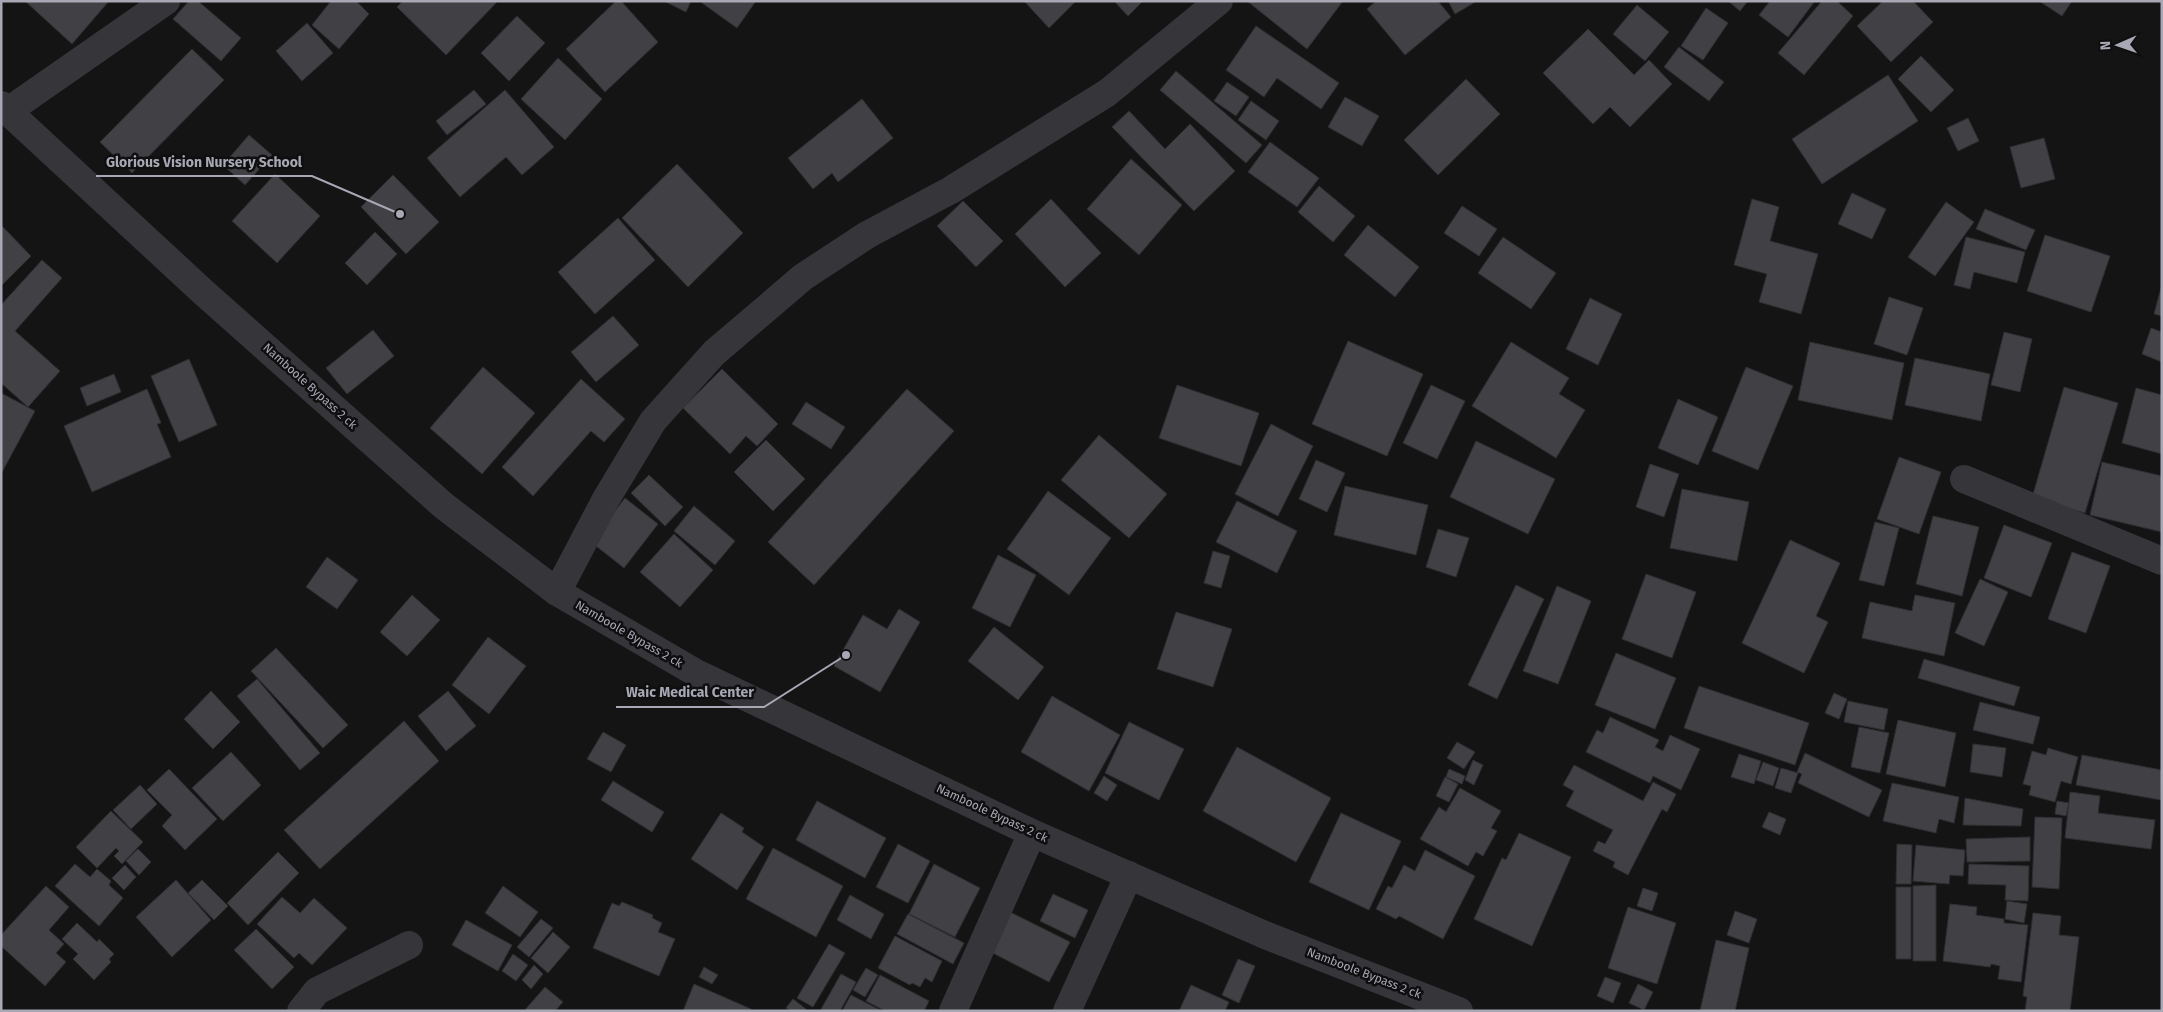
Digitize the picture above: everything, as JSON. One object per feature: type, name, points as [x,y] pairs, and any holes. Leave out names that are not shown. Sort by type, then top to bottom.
[{"type":"street","points":[[4,108],[166,1]]},
{"type":"street","points":[[557,592],[606,499],[653,421],[714,353],[803,277],[867,235],[951,190],[1107,93],[1219,1]]},
{"type":"street","name":"Namboole Bypass 2 ck","points":[[4,108],[202,291],[444,506],[557,592],[698,674],[1032,833],[1265,935],[1459,1011]]},
{"type":"street","points":[[1964,479],[2162,561]]},
{"type":"street","points":[[953,1011],[1032,833]]},
{"type":"street","points":[[1067,1011],[1129,875]]},
{"type":"street","points":[[301,1011],[317,991],[409,945]]},
{"type":"building","points":[[25,1],[109,1],[72,44]]},
{"type":"building","points":[[189,1],[198,1],[241,38],[221,61],[173,19]]},
{"type":"building","points":[[331,1],[356,1],[369,14],[339,49],[312,25]]},
{"type":"building","points":[[403,1],[497,2],[446,55],[397,7]]},
{"type":"building","points":[[616,1],[621,1],[658,42],[605,92],[566,49]]},
{"type":"building","points":[[664,1],[691,1],[686,12]]},
{"type":"building","points":[[703,1],[756,1],[737,28],[702,3]]},
{"type":"building","points":[[1024,1],[1076,1],[1049,28]]},
{"type":"building","points":[[1114,1],[1143,1],[1128,16]]},
{"type":"building","points":[[1247,1],[1343,1],[1307,49]]},
{"type":"building","points":[[1376,1],[1438,1],[1451,17],[1405,55],[1367,9]]},
{"type":"building","points":[[1448,1],[1477,1],[1455,14]]},
{"type":"building","points":[[1728,1],[1748,1],[1740,11]]},
{"type":"building","points":[[1770,1],[1815,1],[1788,37],[1759,15]]},
{"type":"building","points":[[1822,1],[1837,1],[1853,16],[1804,75],[1778,53]]},
{"type":"building","points":[[1883,1],[1913,1],[1933,22],[1891,62],[1857,26]]},
{"type":"building","points":[[2039,1],[2072,1],[2062,16]]},
{"type":"building","points":[[1637,5],[1669,32],[1645,61],[1613,34]]},
{"type":"building","points":[[1706,8],[1728,23],[1703,60],[1681,46]]},
{"type":"building","points":[[517,16],[545,43],[509,81],[481,53]]},
{"type":"building","points":[[307,23],[333,53],[302,81],[276,51]]},
{"type":"building","points":[[1256,26],[1339,83],[1321,109],[1277,78],[1264,97],[1226,70]]},
{"type":"building","points":[[1588,29],[1634,75],[1649,60],[1672,84],[1630,127],[1610,107],[1593,124],[1543,73]]},
{"type":"building","points":[[1679,47],[1724,82],[1709,101],[1664,67]]},
{"type":"building","points":[[192,49],[224,80],[132,173],[100,142]]},
{"type":"building","points":[[1921,56],[1954,90],[1931,112],[1898,79]]},
{"type":"building","points":[[558,58],[602,99],[565,140],[521,99]]},
{"type":"building","points":[[1176,71],[1262,145],[1246,163],[1160,90]]},
{"type":"building","points":[[1888,75],[1918,121],[1822,184],[1792,139]]},
{"type":"building","points":[[1466,79],[1500,114],[1438,175],[1404,140]]},
{"type":"building","points":[[1227,82],[1249,97],[1236,116],[1214,101]]},
{"type":"building","points":[[474,90],[486,104],[447,135],[436,121]]},
{"type":"building","points":[[505,90],[554,147],[522,175],[506,157],[460,197],[427,158]]},
{"type":"building","points":[[1345,97],[1379,116],[1362,146],[1328,127]]},
{"type":"building","points":[[862,99],[893,138],[838,182],[832,173],[813,189],[788,158]]},
{"type":"building","points":[[1251,101],[1279,121],[1266,140],[1238,120]]},
{"type":"building","points":[[1129,111],[1165,149],[1190,124],[1235,171],[1194,211],[1112,127]]},
{"type":"building","points":[[1968,118],[1979,141],[1958,151],[1947,128]]},
{"type":"building","points":[[249,135],[272,155],[245,185],[223,165]]},
{"type":"building","points":[[2044,138],[2055,179],[2021,188],[2010,147]]},
{"type":"building","points":[[1270,142],[1319,178],[1297,207],[1248,172]]},
{"type":"building","points":[[1131,159],[1182,205],[1139,255],[1087,209]]},
{"type":"building","points":[[677,164],[743,233],[688,287],[622,218]]},
{"type":"building","points":[[275,174],[320,216],[277,263],[232,221]]},
{"type":"building","points":[[393,175],[439,222],[406,254],[361,207]]},
{"type":"building","points":[[1319,186],[1355,216],[1333,242],[1298,212]]},
{"type":"building","points":[[1852,193],[1886,209],[1872,239],[1838,224]]},
{"type":"building","points":[[1051,199],[1101,253],[1065,287],[1015,234]]},
{"type":"building","points":[[1752,199],[1779,207],[1770,241],[1818,254],[1801,314],[1759,302],[1767,274],[1734,265]]},
{"type":"building","points":[[963,201],[1003,241],[976,267],[937,226]]},
{"type":"building","points":[[1946,202],[1974,222],[1935,276],[1908,257]]},
{"type":"building","points":[[1462,206],[1497,229],[1479,256],[1444,233]]},
{"type":"building","points":[[1985,209],[2035,230],[2026,250],[1976,229]]},
{"type":"building","points":[[618,218],[655,260],[595,314],[558,272]]},
{"type":"building","points":[[1,225],[31,256],[1,286]]},
{"type":"building","points":[[1368,225],[1419,267],[1395,297],[1344,255]]},
{"type":"building","points":[[375,232],[397,254],[367,285],[345,263]]},
{"type":"building","points":[[2045,235],[2110,256],[2091,312],[2027,291]]},
{"type":"building","points":[[1503,237],[1556,273],[1531,309],[1478,273]]},
{"type":"building","points":[[1966,237],[2025,252],[2017,283],[1974,272],[1970,289],[1954,285]]},
{"type":"building","points":[[42,260],[62,278],[15,331],[60,371],[28,407],[1,383],[1,305]]},
{"type":"building","points":[[2162,284],[2162,316],[2154,314]]},
{"type":"building","points":[[1889,297],[1923,308],[1907,355],[1874,344]]},
{"type":"building","points":[[1590,298],[1622,314],[1598,365],[1566,349]]},
{"type":"building","points":[[613,316],[639,345],[596,382],[571,352]]},
{"type":"building","points":[[2151,328],[2162,332],[2162,362],[2142,354]]},
{"type":"building","points":[[373,330],[394,356],[347,394],[326,368]]},
{"type":"building","points":[[2004,332],[2032,339],[2020,392],[1991,385]]},
{"type":"building","points":[[1348,341],[1423,374],[1387,456],[1312,424]]},
{"type":"building","points":[[1511,342],[1569,378],[1559,394],[1585,410],[1556,458],[1472,406]]},
{"type":"building","points":[[1810,342],[1904,363],[1892,420],[1798,400]]},
{"type":"building","points":[[1915,358],[1990,374],[1981,421],[1905,405]]},
{"type":"building","points":[[189,359],[217,425],[179,442],[151,376]]},
{"type":"building","points":[[483,367],[535,413],[482,474],[430,428]]},
{"type":"building","points":[[1746,367],[1793,386],[1758,470],[1712,451]]},
{"type":"building","points":[[722,369],[778,424],[757,446],[746,436],[730,454],[683,408]]},
{"type":"building","points":[[114,374],[121,392],[87,406],[80,388]]},
{"type":"building","points":[[581,379],[625,419],[604,442],[591,431],[533,496],[502,467]]},
{"type":"building","points":[[1177,385],[1259,413],[1241,466],[1159,438]]},
{"type":"building","points":[[1431,385],[1465,401],[1437,459],[1403,443]]},
{"type":"building","points":[[2064,387],[2118,403],[2085,513],[2032,498]]},
{"type":"building","points":[[2136,388],[2162,395],[2162,454],[2122,443]]},
{"type":"building","points":[[147,389],[161,423],[157,424],[171,457],[92,492],[64,426]]},
{"type":"building","points":[[907,389],[954,431],[814,585],[768,542]]},
{"type":"building","points":[[1,393],[35,411],[1,474]]},
{"type":"building","points":[[1678,399],[1718,417],[1698,465],[1658,448]]},
{"type":"building","points":[[806,402],[845,427],[831,449],[792,424]]},
{"type":"building","points":[[1271,424],[1313,446],[1278,516],[1235,494]]},
{"type":"building","points":[[1099,435],[1167,494],[1129,538],[1061,480]]},
{"type":"building","points":[[766,440],[805,479],[773,511],[734,472]]},
{"type":"building","points":[[1476,441],[1555,479],[1528,534],[1450,497]]},
{"type":"building","points":[[1899,457],[1941,472],[1919,534],[1877,519]]},
{"type":"building","points":[[1316,460],[1345,473],[1327,512],[1299,499]]},
{"type":"building","points":[[2102,462],[2162,476],[2162,532],[2090,515]]},
{"type":"building","points":[[1650,464],[1679,474],[1664,517],[1636,507]]},
{"type":"building","points":[[649,475],[683,507],[665,526],[631,493]]},
{"type":"building","points":[[1345,486],[1428,505],[1416,555],[1334,535]]},
{"type":"building","points":[[1682,489],[1749,502],[1737,561],[1670,548]]},
{"type":"building","points":[[1048,491],[1111,538],[1069,595],[1007,549]]},
{"type":"building","points":[[625,498],[658,524],[624,568],[591,542]]},
{"type":"building","points":[[1237,501],[1297,531],[1277,573],[1216,542]]},
{"type":"building","points":[[694,506],[735,541],[715,565],[674,531]]},
{"type":"building","points":[[1933,516],[1979,527],[1962,596],[1916,584]]},
{"type":"building","points":[[1875,522],[1899,528],[1884,586],[1859,580]]},
{"type":"building","points":[[2004,525],[2052,543],[2031,597],[1984,578]]},
{"type":"building","points":[[1438,529],[1469,538],[1456,577],[1426,567]]},
{"type":"building","points":[[674,534],[713,570],[680,607],[640,572]]},
{"type":"building","points":[[1790,540],[1840,563],[1816,616],[1828,622],[1804,673],[1742,643]]},
{"type":"building","points":[[1213,551],[1230,556],[1221,588],[1204,583]]},
{"type":"building","points":[[2072,552],[2110,566],[2086,633],[2048,619]]},
{"type":"building","points":[[998,555],[1036,575],[1010,627],[972,608]]},
{"type":"building","points":[[327,557],[358,580],[337,609],[306,587]]},
{"type":"building","points":[[1646,574],[1696,592],[1672,658],[1622,639]]},
{"type":"building","points":[[1980,579],[2008,592],[1984,646],[1955,633]]},
{"type":"building","points":[[1516,585],[1544,599],[1497,699],[1468,685]]},
{"type":"building","points":[[1557,586],[1591,601],[1558,684],[1523,671]]},
{"type":"building","points":[[412,595],[440,620],[407,656],[380,632]]},
{"type":"building","points":[[1915,595],[1955,603],[1944,656],[1862,638],[1870,602],[1912,611]]},
{"type":"building","points":[[899,609],[920,622],[880,692],[834,666],[863,615],[887,629]]},
{"type":"building","points":[[1176,612],[1232,629],[1213,687],[1157,669]]},
{"type":"building","points":[[994,627],[1044,667],[1018,700],[968,661]]},
{"type":"building","points":[[488,637],[526,666],[489,714],[452,685]]},
{"type":"building","points":[[276,648],[348,725],[323,748],[251,671]]},
{"type":"building","points":[[1616,653],[1676,678],[1655,729],[1595,705]]},
{"type":"building","points":[[1924,659],[2020,687],[2014,706],[1918,678]]},
{"type":"building","points":[[257,679],[320,753],[300,770],[237,696]]},
{"type":"building","points":[[1699,686],[1809,723],[1795,765],[1684,728]]},
{"type":"building","points":[[211,691],[240,722],[213,749],[184,719]]},
{"type":"building","points":[[448,691],[476,726],[446,751],[418,716]]},
{"type":"building","points":[[1834,693],[1847,699],[1839,719],[1825,713]]},
{"type":"building","points":[[1052,696],[1120,735],[1089,791],[1021,752]]},
{"type":"building","points":[[1848,701],[1888,709],[1884,730],[1844,722]]},
{"type":"building","points":[[1980,702],[2040,717],[2033,744],[1973,730]]},
{"type":"building","points":[[1610,717],[1659,740],[1655,747],[1663,751],[1670,735],[1700,749],[1681,790],[1653,776],[1650,783],[1586,752],[1597,730],[1603,733]]},
{"type":"building","points":[[1898,720],[1956,733],[1945,787],[1886,774]]},
{"type":"building","points":[[404,721],[439,761],[320,869],[284,830]]},
{"type":"building","points":[[1129,722],[1184,749],[1159,800],[1105,773]]},
{"type":"building","points":[[1859,727],[1889,733],[1880,773],[1851,767]]},
{"type":"building","points":[[603,732],[626,745],[611,772],[587,759]]},
{"type":"building","points":[[1457,742],[1475,752],[1464,769],[1447,758]]},
{"type":"building","points":[[1973,744],[2006,748],[2002,777],[1970,772]]},
{"type":"building","points":[[1237,747],[1331,798],[1296,862],[1203,811]]},
{"type":"building","points":[[2048,748],[2078,757],[2071,784],[2061,781],[2055,802],[2029,795],[2031,786],[2023,784],[2032,751],[2046,755]]},
{"type":"building","points":[[231,752],[261,785],[223,821],[192,788]]},
{"type":"building","points":[[1805,753],[1882,790],[1869,817],[1798,783],[1802,774],[1797,772]]},
{"type":"building","points":[[1739,754],[1761,761],[1754,784],[1731,777]]},
{"type":"building","points":[[2082,755],[2162,770],[2161,800],[2076,785]]},
{"type":"building","points":[[1473,760],[1483,765],[1474,785],[1465,780]]},
{"type":"building","points":[[1763,762],[1779,768],[1773,786],[1756,780]]},
{"type":"building","points":[[1574,765],[1643,801],[1653,782],[1676,794],[1667,812],[1662,809],[1628,875],[1613,867],[1615,862],[1593,851],[1598,841],[1605,844],[1613,830],[1566,806],[1574,791],[1563,785]]},
{"type":"building","points":[[1781,768],[1798,773],[1791,793],[1775,788]]},
{"type":"building","points":[[169,769],[217,819],[185,850],[162,826],[172,815],[147,790]]},
{"type":"building","points":[[1449,769],[1465,776],[1462,784],[1446,777]]},
{"type":"building","points":[[1104,776],[1117,785],[1107,801],[1094,793]]},
{"type":"building","points":[[1445,777],[1458,784],[1449,802],[1436,796]]},
{"type":"building","points":[[613,781],[664,812],[652,832],[601,800]]},
{"type":"building","points":[[1892,783],[1959,797],[1954,823],[1939,819],[1936,833],[1883,821]]},
{"type":"building","points":[[140,785],[157,804],[131,829],[113,810]]},
{"type":"building","points":[[1460,788],[1501,811],[1491,828],[1497,831],[1483,856],[1476,852],[1468,866],[1420,839],[1439,807],[1446,812]]},
{"type":"building","points":[[2070,792],[2100,796],[2098,813],[2155,820],[2151,849],[2065,838]]},
{"type":"building","points":[[1965,798],[2023,809],[2021,826],[1963,825]]},
{"type":"building","points":[[817,801],[886,838],[865,878],[796,840]]},
{"type":"building","points":[[2057,801],[2069,803],[2066,816],[2055,814]]},
{"type":"building","points":[[111,811],[143,842],[122,864],[114,856],[119,851],[116,848],[97,868],[76,847]]},
{"type":"building","points":[[1769,812],[1786,819],[1780,835],[1762,827]]},
{"type":"building","points":[[721,813],[744,828],[742,832],[764,847],[737,890],[691,859]]},
{"type":"building","points":[[1341,813],[1401,841],[1369,910],[1309,882]]},
{"type":"building","points":[[2035,817],[2062,818],[2059,889],[2032,887]]},
{"type":"building","points":[[1519,833],[1571,857],[1532,946],[1474,919],[1502,858],[1506,860]]},
{"type":"building","points":[[2030,837],[2030,861],[1967,862],[1966,839]]},
{"type":"building","points":[[898,844],[930,861],[908,903],[876,887]]},
{"type":"building","points":[[1897,844],[1912,845],[1911,884],[1896,884]]},
{"type":"building","points":[[1916,845],[1965,850],[1963,876],[1950,875],[1949,884],[1913,881]]},
{"type":"building","points":[[773,848],[843,886],[816,937],[746,899]]},
{"type":"building","points":[[138,849],[151,862],[139,875],[126,861]]},
{"type":"building","points":[[1425,850],[1475,876],[1443,939],[1399,916],[1396,919],[1376,909],[1388,886],[1392,888],[1404,865],[1415,871]]},
{"type":"building","points":[[278,852],[299,873],[248,925],[227,903]]},
{"type":"building","points":[[75,864],[90,877],[97,869],[111,881],[109,885],[123,898],[99,926],[55,886]]},
{"type":"building","points":[[934,864],[980,888],[955,937],[909,914]]},
{"type":"building","points":[[1969,864],[2029,866],[2028,901],[2005,900],[2006,885],[1968,884]]},
{"type":"building","points":[[125,865],[136,877],[124,890],[112,878]]},
{"type":"building","points":[[176,880],[211,920],[172,957],[136,917]]},
{"type":"building","points":[[202,880],[228,906],[214,920],[188,893]]},
{"type":"building","points":[[1936,885],[1936,961],[1913,961],[1913,886]]},
{"type":"building","points":[[46,886],[69,907],[49,930],[64,944],[56,953],[66,962],[45,986],[1,946],[1,935]]},
{"type":"building","points":[[503,886],[538,912],[520,937],[485,913]]},
{"type":"building","points":[[1896,887],[1911,887],[1911,959],[1896,959]]},
{"type":"building","points":[[1643,888],[1658,893],[1652,911],[1637,906]]},
{"type":"building","points":[[1053,894],[1088,910],[1075,938],[1040,921]]},
{"type":"building","points":[[850,895],[884,914],[871,939],[837,920]]},
{"type":"building","points":[[282,897],[300,913],[314,898],[347,928],[312,965],[299,953],[294,958],[257,924]]},
{"type":"building","points":[[2007,901],[2027,904],[2024,923],[2005,919]]},
{"type":"building","points":[[622,902],[653,915],[652,918],[662,923],[658,932],[675,939],[659,976],[593,948],[612,903],[619,906]]},
{"type":"building","points":[[1950,904],[1977,907],[1976,915],[2004,919],[2004,923],[2028,925],[2021,982],[1998,979],[2000,966],[1991,964],[1990,967],[1943,961]]},
{"type":"building","points":[[1628,907],[1676,923],[1657,984],[1608,968]]},
{"type":"building","points":[[1004,909],[1070,942],[1049,982],[985,949]]},
{"type":"building","points":[[1735,911],[1757,919],[1749,943],[1727,935]]},
{"type":"building","points":[[2033,913],[2061,916],[2059,935],[2079,937],[2070,1011],[2025,1011],[2027,997],[2023,996]]},
{"type":"building","points":[[908,914],[964,943],[953,964],[897,934]]},
{"type":"building","points":[[541,919],[553,928],[529,957],[517,947]]},
{"type":"building","points":[[466,920],[512,945],[498,971],[452,945]]},
{"type":"building","points":[[77,923],[97,942],[99,939],[114,954],[109,959],[111,962],[94,980],[73,959],[78,954],[62,939]]},
{"type":"building","points":[[256,929],[294,967],[272,989],[234,950]]},
{"type":"building","points":[[553,932],[570,947],[548,973],[531,958]]},
{"type":"building","points":[[895,936],[942,961],[932,982],[925,978],[920,987],[912,983],[910,985],[878,968]]},
{"type":"building","points":[[1716,940],[1749,948],[1735,1011],[1700,1011]]},
{"type":"building","points":[[829,944],[845,953],[813,1007],[797,998]]},
{"type":"building","points":[[513,954],[528,965],[516,981],[502,971]]},
{"type":"building","points":[[1238,959],[1255,966],[1239,1003],[1222,995]]},
{"type":"building","points":[[534,965],[543,974],[531,989],[522,980]]},
{"type":"building","points":[[704,967],[718,975],[712,984],[699,977]]},
{"type":"building","points":[[866,968],[878,975],[865,997],[853,990]]},
{"type":"building","points":[[841,974],[856,982],[840,1011],[820,1011]]},
{"type":"building","points":[[880,975],[929,1001],[924,1011],[885,1011],[866,1001]]},
{"type":"building","points":[[1605,977],[1621,983],[1613,1003],[1597,996]]},
{"type":"building","points":[[694,984],[751,1009],[751,1011],[683,1011]]},
{"type":"building","points":[[1638,984],[1653,992],[1644,1010],[1629,1003]]},
{"type":"building","points":[[1191,985],[1229,1002],[1225,1011],[1179,1011]]},
{"type":"building","points":[[545,987],[563,1002],[555,1011],[524,1011]]},
{"type":"building","points":[[851,995],[882,1011],[842,1011]]},
{"type":"building","points":[[793,999],[806,1009],[805,1011],[791,1011],[786,1008]]},
{"type":"place","name":"Glorious Vision Nursery School","points":[[400,214]]},
{"type":"place","name":"Waic Medical Center","points":[[846,655]]}]
